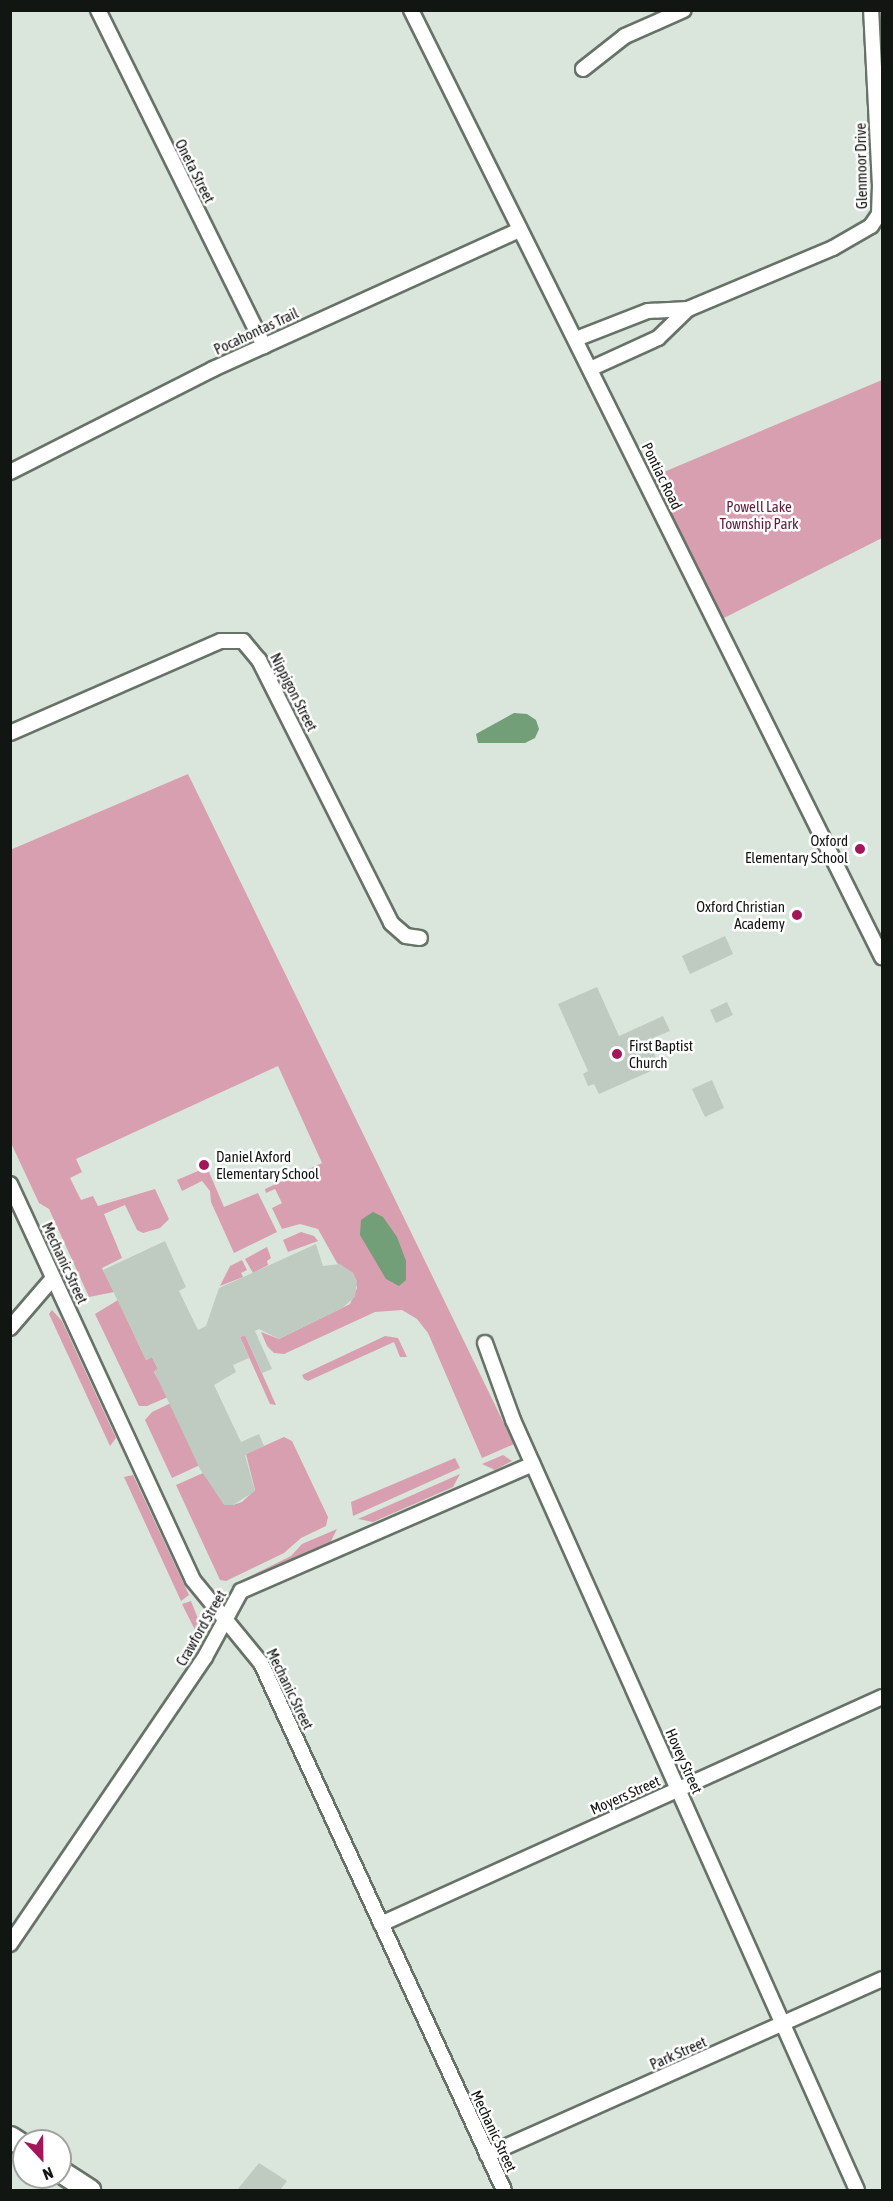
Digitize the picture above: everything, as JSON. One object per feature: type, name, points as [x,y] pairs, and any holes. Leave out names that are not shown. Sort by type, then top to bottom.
[{"type":"main road","points":[[72,2179],[89,2190]]},
{"type":"street","name":"Oneta Street","points":[[98,10],[264,346]]},
{"type":"street","name":"Pontiac Road","points":[[411,10],[882,957]]},
{"type":"street","points":[[583,69],[625,36],[684,10]]},
{"type":"street","name":"Glenmoor Drive","points":[[576,339],[648,311],[688,309],[858,236],[879,214],[871,10]]},
{"type":"street","name":"Pocahontas Trail","points":[[10,472],[264,346],[520,230]]},
{"type":"street","name":"Glenmoor Drive","points":[[590,369],[658,338],[688,309]]},
{"type":"street","name":"Nippigon Street","points":[[10,733],[221,641],[243,641],[260,660],[391,922],[406,936],[420,938]]},
{"type":"street","name":"Mechanic Street","points":[[10,1184],[193,1580],[261,1663],[504,2190]]},
{"type":"street","points":[[10,1328],[53,1278]]},
{"type":"street","name":"Hovey Street","points":[[485,1343],[533,1464],[857,2190]]},
{"type":"street","name":"Crawford Street","points":[[10,1944],[205,1657],[241,1591],[533,1464]]},
{"type":"street","name":"Moyers Street","points":[[381,1924],[882,1697]]},
{"type":"street","name":"Park Street","points":[[488,2155],[882,1980]]},
{"type":"green space","name":"Powell Lake Township Park","points":[[882,380],[882,538],[722,619],[652,477]]},
{"type":"green space","points":[[188,774],[514,1444],[482,1458],[428,1333],[417,1319],[402,1310],[375,1312],[284,1354],[274,1353],[267,1346],[261,1332],[279,1339],[350,1304],[357,1288],[353,1273],[337,1263],[318,1229],[300,1224],[282,1229],[272,1208],[282,1203],[275,1189],[266,1193],[265,1189],[322,1163],[278,1066],[76,1159],[82,1172],[70,1178],[81,1200],[93,1196],[98,1206],[155,1189],[169,1219],[160,1228],[143,1233],[137,1230],[125,1205],[104,1214],[122,1258],[102,1268],[114,1292],[89,1297],[49,1209],[39,1203],[11,1143],[10,850]]},
{"type":"green space","points":[[198,1171],[209,1172],[224,1207],[258,1193],[277,1232],[234,1253],[211,1202],[210,1191],[202,1181],[182,1191],[177,1180]]},
{"type":"green space","points":[[301,1232],[314,1236],[318,1241],[288,1252],[283,1240]]},
{"type":"green space","points":[[267,1247],[271,1258],[267,1261],[268,1265],[253,1273],[245,1259]]},
{"type":"green space","points":[[242,1260],[247,1270],[241,1273],[243,1277],[220,1286],[230,1266]]},
{"type":"green space","points":[[118,1300],[146,1360],[152,1357],[158,1369],[154,1372],[168,1397],[147,1406],[139,1406],[95,1314]]},
{"type":"green space","points":[[52,1310],[62,1321],[116,1438],[110,1446],[49,1314]]},
{"type":"green space","points":[[245,1335],[276,1405],[270,1404],[240,1337]]},
{"type":"green space","points":[[385,1336],[398,1338],[407,1357],[400,1357],[394,1342],[308,1381],[302,1375]]},
{"type":"green space","points":[[171,1403],[200,1465],[172,1478],[145,1420],[152,1412]]},
{"type":"green space","points":[[284,1437],[292,1441],[328,1517],[326,1526],[301,1538],[284,1553],[226,1581],[220,1580],[176,1485],[203,1473],[233,1505],[242,1502],[255,1490],[246,1454]]},
{"type":"green space","points":[[503,1455],[512,1461],[495,1470],[482,1464]]},
{"type":"green space","points":[[455,1458],[460,1468],[353,1516],[351,1502]]},
{"type":"green space","points":[[460,1474],[453,1487],[373,1522],[358,1519]]},
{"type":"green space","points":[[133,1475],[189,1595],[181,1601],[124,1477]]},
{"type":"green space","points":[[337,1529],[330,1543],[226,1588],[291,1556],[302,1544]]},
{"type":"green space","points":[[191,1601],[202,1629],[196,1632],[182,1604]]},
{"type":"shaded area","points":[[514,713],[527,714],[536,720],[539,729],[535,738],[525,743],[478,743],[476,734]]},
{"type":"shaded area","points":[[373,1212],[383,1217],[397,1237],[406,1261],[406,1280],[399,1286],[386,1279],[360,1235],[361,1220]]},
{"type":"building","points":[[725,936],[733,954],[690,974],[682,956]]},
{"type":"building","name":"First Baptist Church","points":[[597,987],[619,1036],[663,1016],[670,1031],[648,1040],[660,1067],[599,1094],[594,1084],[588,1086],[583,1074],[588,1071],[558,1004]]},
{"type":"building","points":[[727,1002],[733,1015],[716,1023],[710,1010]]},
{"type":"building","points":[[712,1080],[724,1108],[705,1117],[692,1089]]},
{"type":"building","points":[[165,1241],[186,1287],[179,1291],[198,1330],[206,1326],[219,1288],[316,1244],[323,1266],[340,1264],[353,1273],[357,1281],[355,1297],[342,1308],[279,1339],[259,1329],[255,1331],[272,1369],[262,1373],[245,1335],[240,1337],[249,1358],[233,1365],[236,1372],[214,1385],[241,1442],[259,1434],[264,1446],[245,1455],[255,1491],[233,1505],[224,1505],[200,1469],[154,1371],[158,1369],[152,1357],[146,1360],[103,1270]]},
{"type":"building","points":[[259,2163],[287,2181],[280,2190],[237,2190]]},
{"type":"place","name":"Oxford Elementary School","points":[[860,849]]},
{"type":"place","name":"Oxford Christian Academy","points":[[797,915]]},
{"type":"place","name":"First Baptist Church","points":[[617,1054]]},
{"type":"place","name":"Daniel Axford Elementary School","points":[[204,1165]]}]
